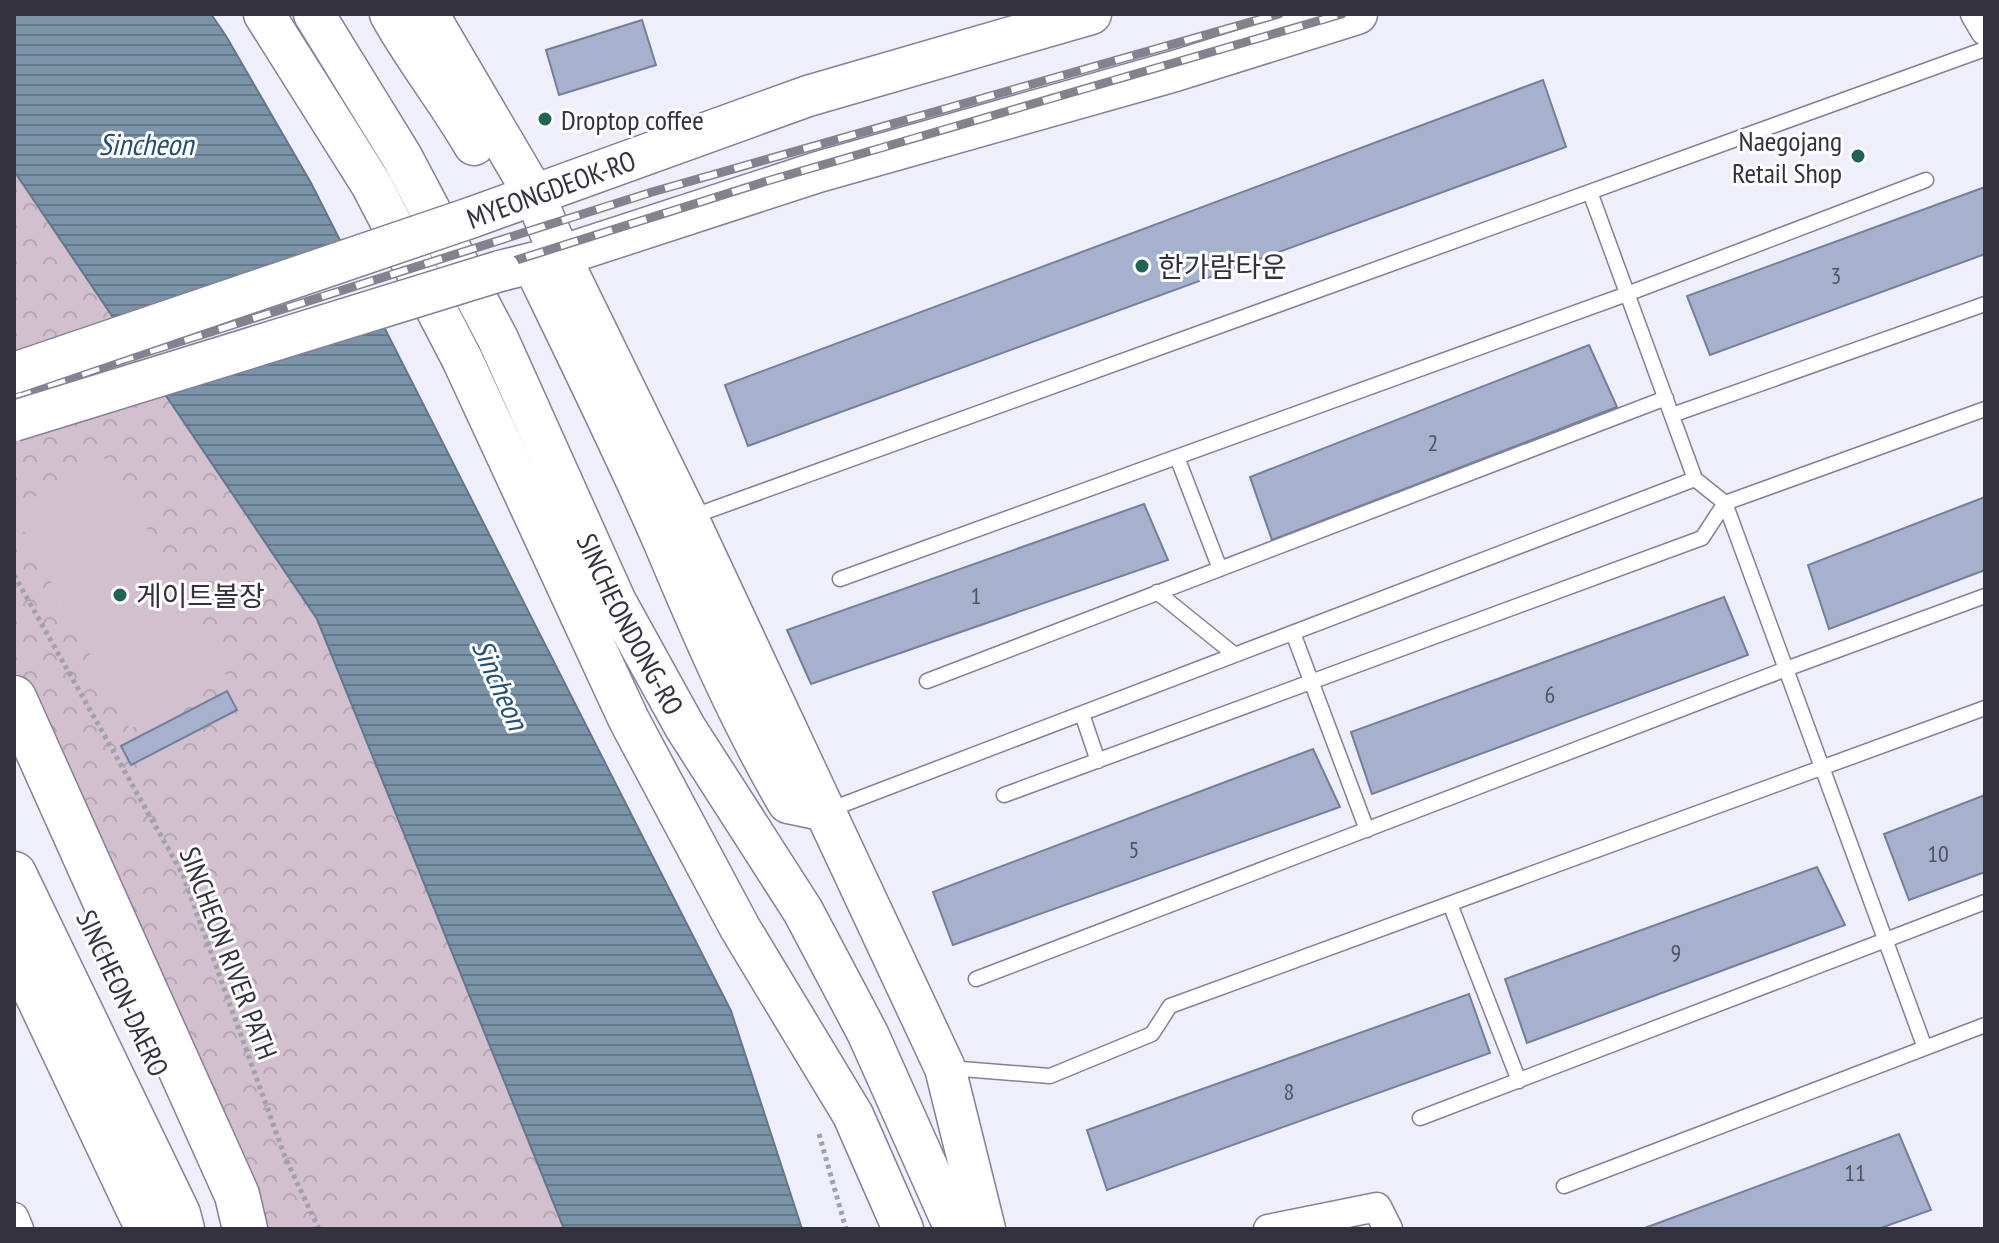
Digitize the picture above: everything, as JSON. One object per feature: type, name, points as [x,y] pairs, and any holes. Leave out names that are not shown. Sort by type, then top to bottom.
[{"type":"highway","points":[[14,698],[237,1195],[245,1229]]},
{"type":"highway","name":"SINCHEON-DAERO","points":[[14,758],[217,1198],[226,1229]]},
{"type":"highway","name":"SINCHEON-DAERO","points":[[14,874],[178,1214],[182,1229]]},
{"type":"highway","points":[[14,951],[148,1229]]},
{"type":"main road","name":"SINCHEONDONG-RO","points":[[264,14],[371,184],[462,359],[629,720],[740,928],[853,1115],[903,1229]]},
{"type":"main road","name":"SINCHEONDONG-RO","points":[[314,14],[402,157],[491,325],[616,602],[685,727],[803,911],[868,1034],[955,1229]]},
{"type":"main road","points":[[390,14],[406,43],[521,201]]},
{"type":"main road","points":[[428,14],[521,201],[531,264],[764,763],[788,803],[826,811]]},
{"type":"main road","name":"MYEONGDEOK-RO","points":[[14,373],[521,201],[808,96],[1091,14]]},
{"type":"main road","points":[[14,421],[531,264],[818,172],[1175,71],[1357,14]]},
{"type":"main road","points":[[531,264],[688,518],[826,811],[945,1068],[985,1229]]},
{"type":"main road","points":[[616,602],[659,634],[684,623],[689,606]]},
{"type":"street","points":[[1975,14],[1985,31]]},
{"type":"street","points":[[1268,1229],[1377,1207],[1388,1229]]},
{"type":"street","points":[[14,1217],[19,1229]]},
{"type":"lane","points":[[688,518],[1985,49]]},
{"type":"lane","points":[[840,579],[1627,294],[1926,180]]},
{"type":"lane","points":[[1590,192],[1695,479],[1725,503],[1925,1048]]},
{"type":"lane","points":[[1672,415],[1985,304]]},
{"type":"lane","points":[[927,681],[1666,398]]},
{"type":"lane","points":[[1004,795],[1702,538],[1725,503],[1985,409]]},
{"type":"lane","points":[[1177,457],[1220,569]]},
{"type":"lane","points":[[826,811],[1695,479]]},
{"type":"lane","points":[[1157,592],[1235,655]]},
{"type":"lane","points":[[976,979],[1985,596]]},
{"type":"lane","points":[[1293,633],[1367,830]]},
{"type":"lane","points":[[945,1068],[1050,1076],[1152,1034],[1170,1006],[1985,708]]},
{"type":"lane","points":[[1082,714],[1098,761]]},
{"type":"lane","points":[[1420,1118],[1985,902]]},
{"type":"lane","points":[[1450,904],[1519,1081]]},
{"type":"lane","points":[[1564,1186],[1985,1025]]},
{"type":"path","name":"SINCHEON RIVER PATH","points":[[14,575],[183,875],[285,1157],[319,1229]]},
{"type":"green space","points":[[14,171],[317,619],[564,1229],[245,1229],[14,698]]},
{"type":"green space","name":"게이트볼장","points":[[109,457],[227,677],[130,729],[14,513],[14,508]]},
{"type":"water","name":"Sincheon","points":[[14,14],[211,14],[226,36],[311,183],[731,1011],[802,1229],[564,1229],[317,619],[14,171]]},
{"type":"pier","points":[[355,262],[373,297],[148,373],[125,339]]},
{"type":"building","points":[[642,20],[656,65],[559,95],[546,50]]},
{"type":"building","name":"한가람타운","points":[[1543,80],[1566,147],[748,446],[725,385]]},
{"type":"building","points":[[1985,187],[1985,254],[1710,355],[1687,296]]},
{"type":"building","points":[[1589,345],[1617,407],[1272,540],[1250,477]]},
{"type":"building","points":[[1985,497],[1985,570],[1829,629],[1808,565]]},
{"type":"building","points":[[1144,504],[1168,560],[811,684],[787,630]]},
{"type":"building","points":[[1724,597],[1748,655],[1372,794],[1351,732]]},
{"type":"building","points":[[227,691],[237,710],[131,765],[121,746]]},
{"type":"building","points":[[1313,749],[1340,807],[953,945],[933,892]]},
{"type":"building","points":[[1985,795],[1985,872],[1909,900],[1884,834]]},
{"type":"building","points":[[1817,867],[1845,925],[1527,1043],[1505,979]]},
{"type":"building","points":[[1469,994],[1490,1053],[1107,1190],[1087,1130]]},
{"type":"building","points":[[1899,1134],[1931,1210],[1878,1229],[1642,1229]]},
{"type":"railway","points":[[14,398],[122,360],[652,192],[1279,14]]},
{"type":"railway","points":[[14,428],[377,304],[767,181],[1342,14]]},
{"type":"place","name":"Droptop coffee","points":[[545,119]]},
{"type":"place","name":"Naegojang Retail Shop","points":[[1858,156]]},
{"type":"place","name":"한가람타운","points":[[1142,266]]},
{"type":"place","name":"게이트볼장","points":[[120,595]]}]
